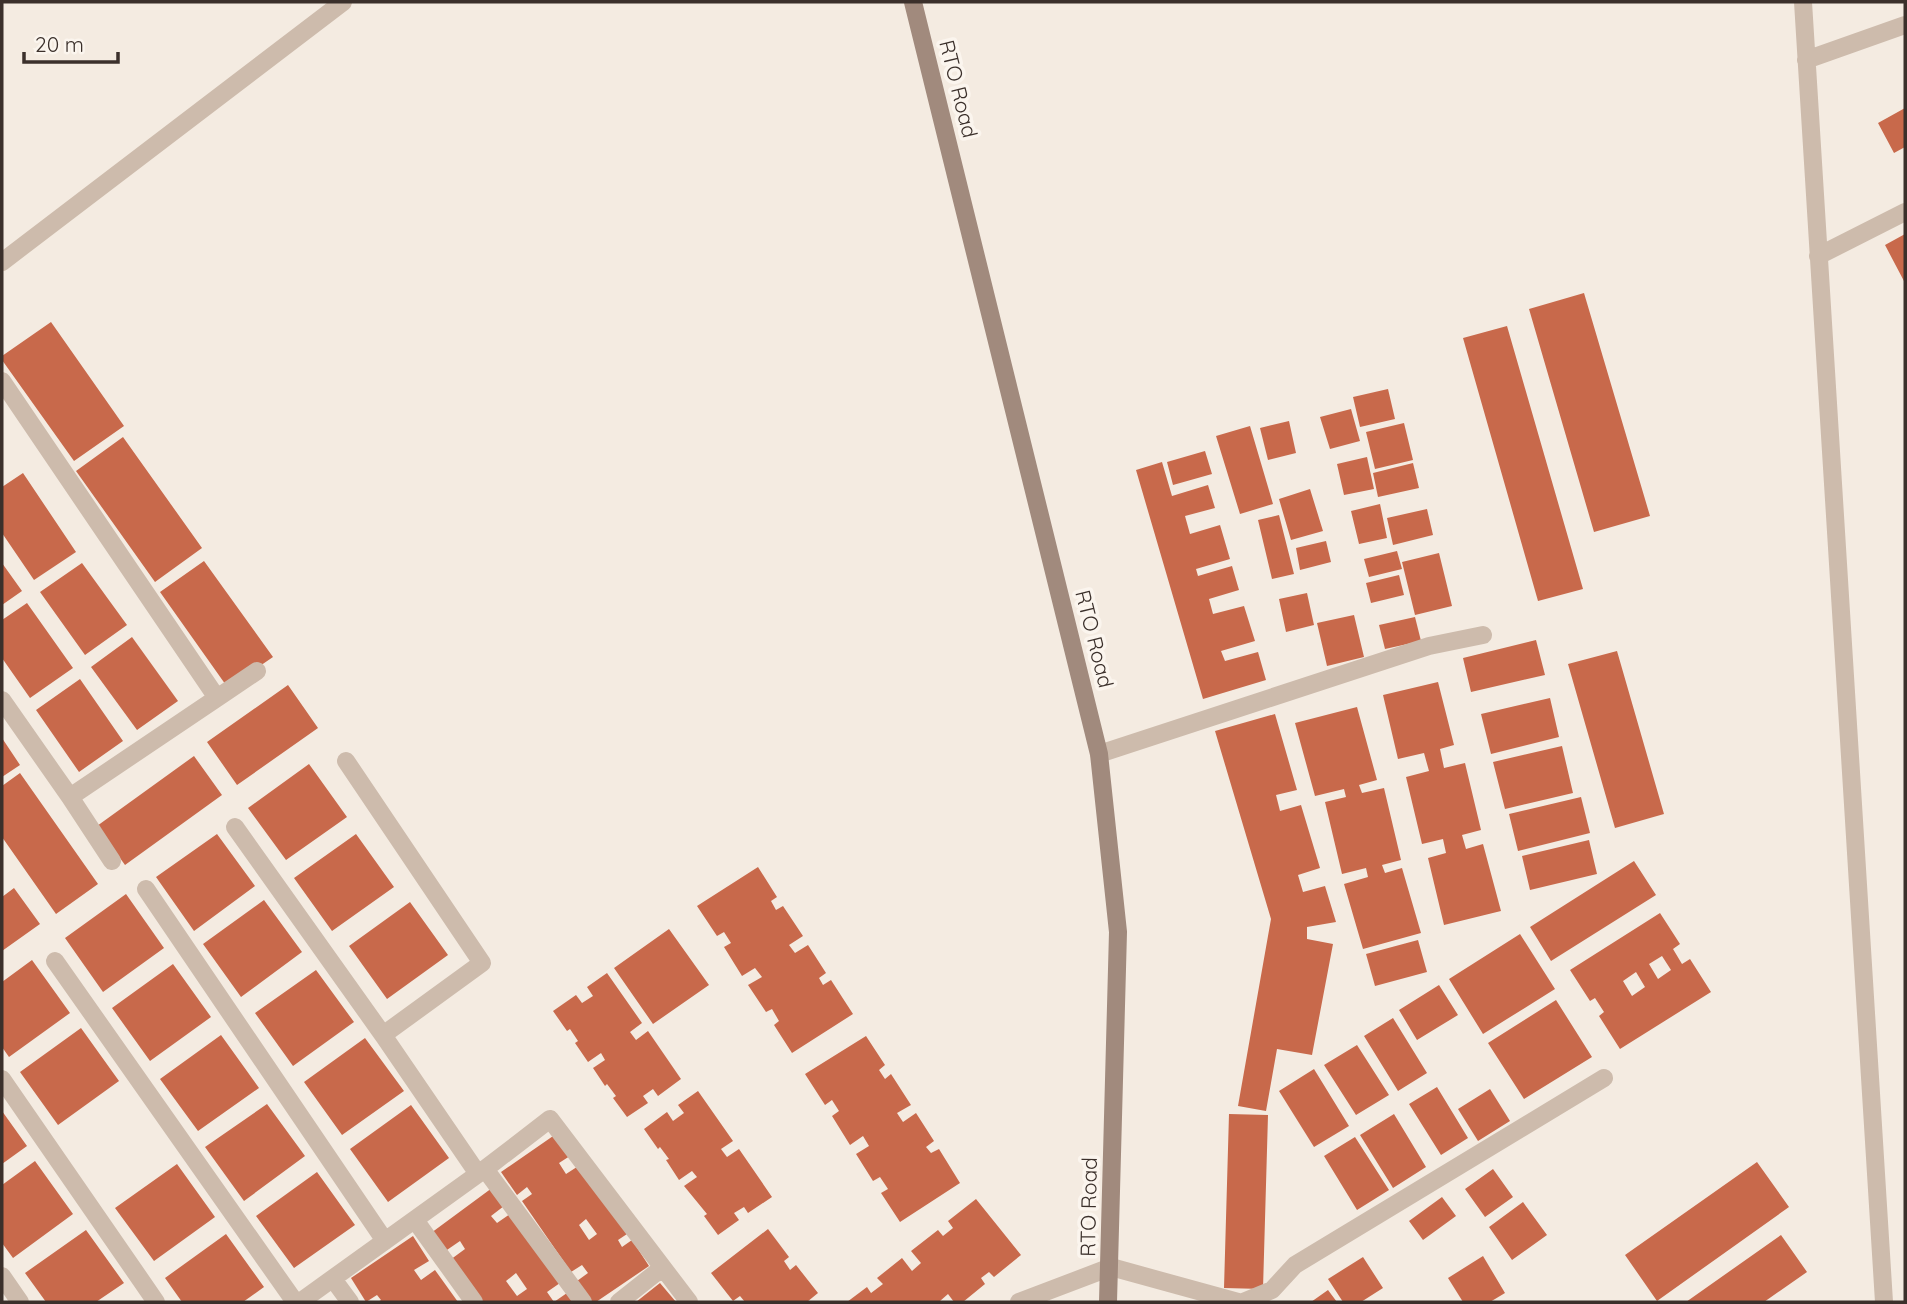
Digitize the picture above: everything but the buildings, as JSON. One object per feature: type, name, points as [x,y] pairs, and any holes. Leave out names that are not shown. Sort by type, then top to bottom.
[{"type":"street","points":[[2,262],[343,2]]},
{"type":"street","name":"RTO Road","points":[[913,2],[1099,754],[1118,932],[1108,1302]]},
{"type":"street","points":[[1803,2],[1884,1302]]},
{"type":"street","points":[[1806,60],[1905,25]]},
{"type":"street","points":[[1818,256],[1905,212]]},
{"type":"street","points":[[2,381],[217,698]]},
{"type":"street","points":[[1099,754],[1417,650],[1483,635]]},
{"type":"street","points":[[70,797],[257,671]]},
{"type":"street","points":[[2,700],[112,860]]},
{"type":"street","points":[[346,761],[482,963],[383,1035]]},
{"type":"street","points":[[235,827],[481,1172],[583,1302]]},
{"type":"street","points":[[146,889],[385,1241]]},
{"type":"street","points":[[55,961],[298,1302],[415,1220],[550,1119],[689,1302]]},
{"type":"street","points":[[1019,1302],[1111,1267],[1240,1302],[1272,1290],[1296,1265],[1604,1078]]},
{"type":"street","points":[[2,1079],[156,1302]]},
{"type":"street","points":[[415,1220],[474,1302]]},
{"type":"street","points":[[618,1302],[662,1268]]},
{"type":"street","points":[[2,1276],[20,1302]]},
{"type":"street","points":[[332,1279],[350,1302]]}]
